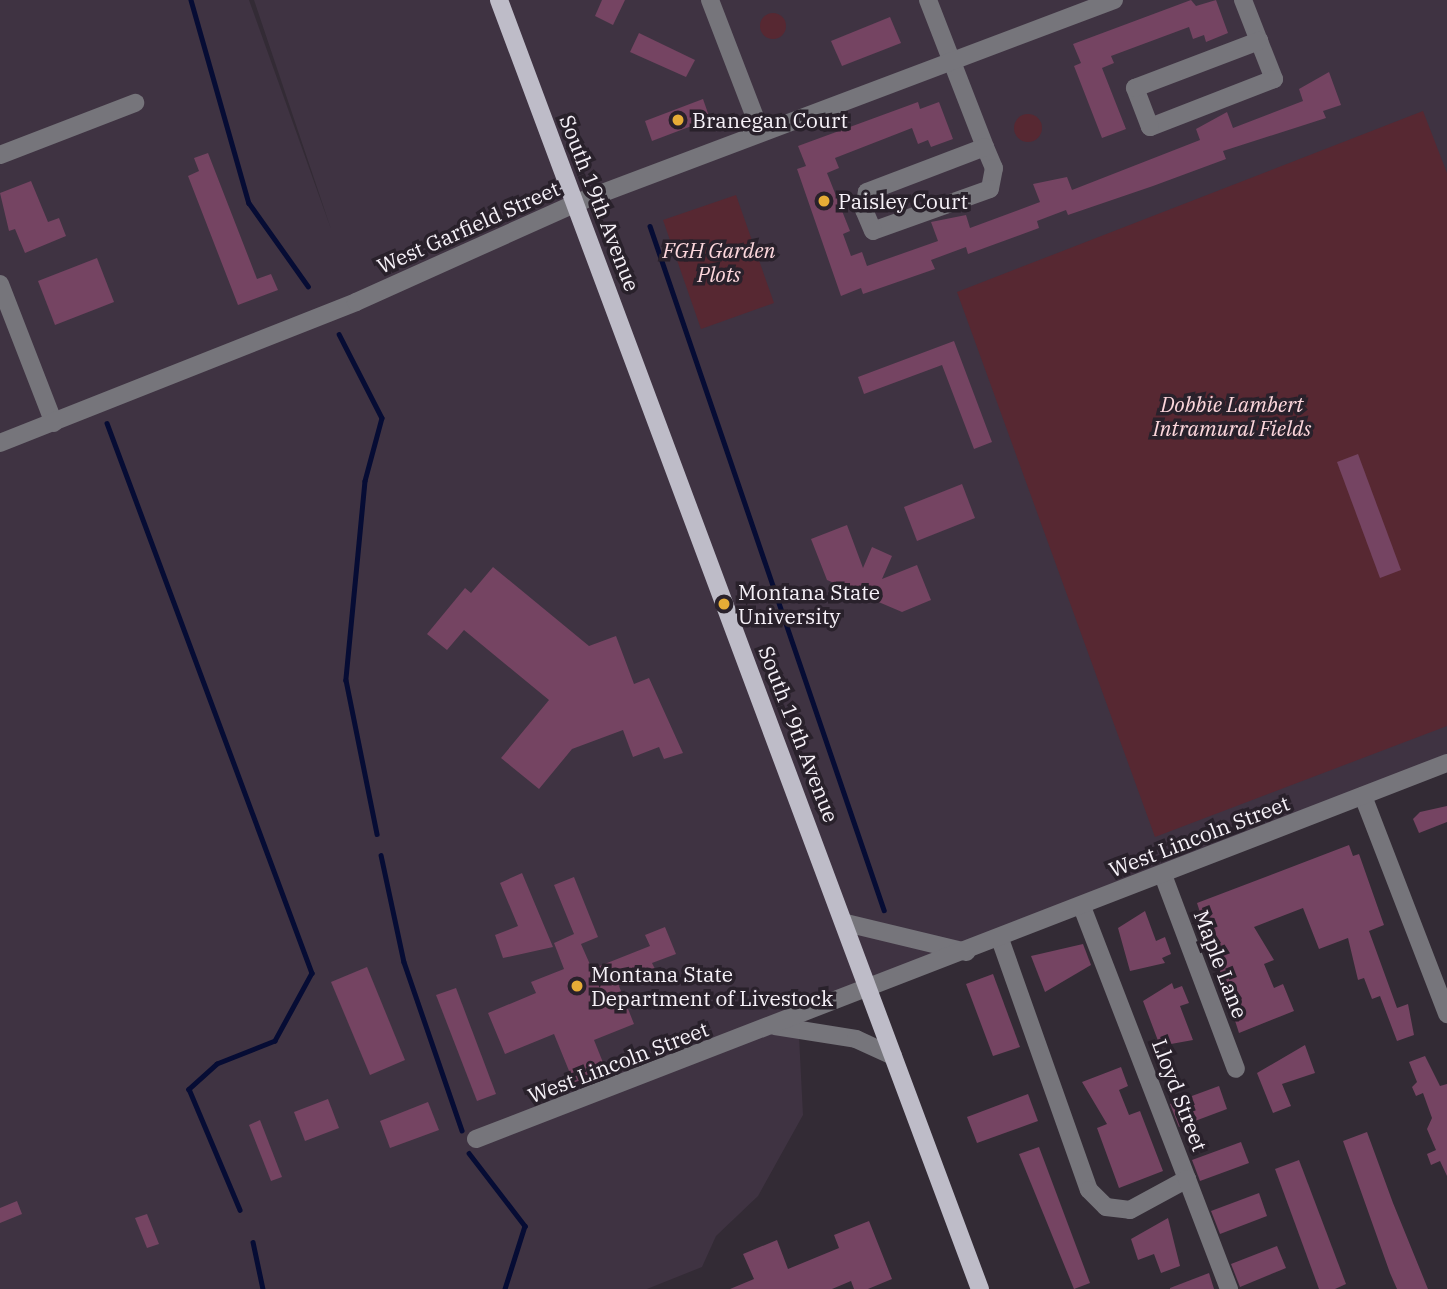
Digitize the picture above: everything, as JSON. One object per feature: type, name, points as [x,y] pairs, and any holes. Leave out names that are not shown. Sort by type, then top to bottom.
[{"type":"main road","name":"South 19th Avenue","points":[[499,0],[846,923],[892,1056],[980,1289]]},
{"type":"street","points":[[710,0],[761,133]]},
{"type":"street","points":[[928,0],[994,168],[990,188],[873,231],[864,210],[867,192],[985,147]]},
{"type":"street","name":"West Garfield Street","points":[[0,443],[356,302],[576,203],[1114,0]]},
{"type":"street","points":[[1243,0],[1274,79],[1150,127],[1135,88],[1259,41]]},
{"type":"street","points":[[0,155],[135,103]]},
{"type":"street","points":[[0,284],[54,423]]},
{"type":"street","name":"West Lincoln Street","points":[[476,1139],[967,952],[1447,763]]},
{"type":"street","points":[[1363,796],[1447,1014]]},
{"type":"street","name":"Maple Lane","points":[[1163,875],[1236,1069]]},
{"type":"street","name":"Lloyd Street","points":[[1000,939],[1096,1200],[1130,1210],[1187,1179],[1082,906]]},
{"type":"street","points":[[846,923],[967,952]]},
{"type":"street","name":"West Lincoln Street","points":[[775,1026],[856,1039],[892,1056]]},
{"type":"street","points":[[1187,1179],[1229,1289]]},
{"type":"shaded area","name":"Montana State University","points":[[0,0],[249,0],[331,229],[254,0],[1447,0],[1447,763],[798,1016],[803,1115],[758,1196],[716,1236],[702,1267],[647,1289],[0,1289]]},
{"type":"green space","points":[[773,13],[782,17],[786,26],[782,35],[773,39],[764,35],[760,26],[764,17]]},
{"type":"green space","name":"Dobbie Lambert Intramural Fields","points":[[1423,111],[1447,173],[1447,726],[1155,837],[957,292]]},
{"type":"green space","points":[[1028,114],[1038,118],[1042,128],[1038,138],[1028,142],[1018,138],[1014,128],[1018,118]]},
{"type":"green space","name":"FGH Garden Plots","points":[[736,195],[774,303],[701,329],[663,220]]},
{"type":"building","points":[[602,0],[625,0],[613,25],[595,16]]},
{"type":"building","points":[[1191,0],[1196,6],[1216,0],[1228,33],[1206,42],[1204,35],[1193,39],[1189,27],[1111,56],[1114,63],[1102,68],[1126,129],[1102,138],[1074,66],[1081,63],[1073,44]]},
{"type":"building","points":[[890,17],[901,43],[842,66],[831,41]]},
{"type":"building","name":"Branegan Court","points":[[639,33],[695,60],[686,77],[630,52]]},
{"type":"building","points":[[1329,72],[1341,105],[1323,111],[1326,118],[1223,151],[1226,159],[1153,186],[1068,215],[1066,210],[1037,221],[1039,228],[968,254],[966,247],[931,260],[935,269],[863,294],[861,288],[841,296],[797,169],[806,166],[798,146],[918,102],[920,109],[939,102],[953,139],[931,147],[928,140],[918,144],[912,128],[835,158],[839,168],[827,173],[850,231],[843,234],[851,256],[862,252],[867,266],[938,241],[931,222],[966,215],[970,228],[1040,202],[1033,184],[1067,177],[1072,190],[1200,140],[1196,129],[1227,112],[1233,128],[1303,101],[1299,89]]},
{"type":"building","name":"Branegan Court","points":[[703,99],[710,119],[652,141],[645,121]]},
{"type":"building","points":[[208,153],[257,279],[271,274],[278,290],[238,305],[188,176],[199,171],[194,158]]},
{"type":"building","points":[[31,181],[48,222],[59,218],[66,236],[25,253],[15,229],[9,231],[0,193]]},
{"type":"building","points":[[97,258],[114,302],[55,325],[38,281]]},
{"type":"building","points":[[954,341],[992,442],[974,449],[942,365],[864,394],[858,377]]},
{"type":"building","points":[[1358,454],[1401,570],[1380,578],[1337,462]]},
{"type":"building","points":[[962,484],[975,518],[917,541],[904,507]]},
{"type":"building","points":[[847,525],[863,568],[872,547],[892,556],[882,579],[917,565],[931,600],[902,612],[827,580],[811,539]]},
{"type":"building","points":[[493,567],[589,646],[616,636],[634,684],[649,678],[683,753],[664,759],[659,747],[633,757],[623,730],[572,749],[539,789],[501,758],[549,700],[464,630],[447,650],[427,634],[465,588],[471,593]]},
{"type":"building","points":[[1447,806],[1447,822],[1419,833],[1413,819],[1420,812]]},
{"type":"building","points":[[1349,845],[1353,856],[1359,854],[1384,925],[1369,931],[1397,1008],[1408,1004],[1414,1035],[1397,1041],[1380,996],[1372,999],[1364,978],[1358,980],[1348,938],[1319,949],[1303,908],[1254,927],[1274,960],[1264,964],[1274,988],[1283,984],[1294,1011],[1239,1033],[1197,903]]},
{"type":"building","points":[[522,873],[553,947],[503,958],[495,935],[518,926],[500,883]]},
{"type":"building","name":"Montana State Department of Livestock","points":[[574,877],[598,937],[581,944],[592,969],[650,946],[645,935],[665,927],[676,954],[652,963],[656,971],[619,986],[634,1024],[594,1040],[608,1075],[576,1088],[554,1034],[505,1054],[488,1013],[536,993],[531,982],[564,969],[554,943],[574,934],[554,885]]},
{"type":"building","points":[[1145,911],[1156,941],[1165,937],[1171,954],[1162,958],[1165,963],[1130,971],[1118,928]]},
{"type":"building","points":[[1083,944],[1091,965],[1045,992],[1031,956]]},
{"type":"building","points":[[367,967],[405,1060],[370,1075],[331,982]]},
{"type":"building","points":[[993,974],[1020,1047],[993,1056],[966,984]]},
{"type":"building","points":[[1172,983],[1174,989],[1182,986],[1189,1003],[1180,1006],[1193,1040],[1160,1046],[1143,1001]]},
{"type":"building","points":[[456,988],[496,1094],[477,1101],[436,995]]},
{"type":"building","points":[[1305,1045],[1315,1073],[1282,1084],[1291,1106],[1273,1113],[1257,1073]]},
{"type":"building","points":[[1425,1056],[1440,1086],[1447,1084],[1447,1176],[1440,1161],[1431,1165],[1427,1154],[1436,1150],[1427,1129],[1432,1118],[1423,1093],[1416,1096],[1412,1087],[1417,1082],[1409,1062]]},
{"type":"building","points":[[1121,1067],[1128,1086],[1119,1090],[1129,1115],[1140,1111],[1163,1171],[1119,1188],[1097,1128],[1107,1124],[1082,1082]]},
{"type":"building","points":[[1219,1086],[1227,1109],[1179,1127],[1170,1104]]},
{"type":"building","points":[[1028,1094],[1038,1121],[977,1143],[967,1117]]},
{"type":"building","points":[[328,1099],[339,1128],[305,1141],[294,1112]]},
{"type":"building","points":[[428,1102],[439,1130],[390,1148],[380,1121]]},
{"type":"building","points":[[260,1120],[282,1177],[271,1181],[249,1125]]},
{"type":"building","points":[[1367,1132],[1428,1289],[1397,1289],[1390,1273],[1343,1141]]},
{"type":"building","points":[[1241,1142],[1249,1163],[1200,1181],[1192,1160]]},
{"type":"building","points":[[1039,1147],[1090,1283],[1074,1289],[1019,1154]]},
{"type":"building","points":[[1299,1160],[1346,1284],[1335,1289],[1319,1289],[1275,1169]]},
{"type":"building","points":[[1259,1193],[1267,1216],[1220,1234],[1211,1211]]},
{"type":"building","points":[[17,1201],[22,1214],[0,1223],[0,1208]]},
{"type":"building","points":[[147,1214],[159,1244],[147,1248],[135,1218]]},
{"type":"building","points":[[1168,1218],[1180,1266],[1161,1273],[1154,1254],[1138,1260],[1131,1239]]},
{"type":"building","points":[[869,1221],[892,1279],[868,1289],[854,1289],[851,1281],[832,1289],[730,1289],[754,1279],[743,1254],[777,1240],[788,1269],[839,1248],[834,1235]]},
{"type":"building","points":[[1277,1246],[1286,1268],[1240,1287],[1231,1264]]},
{"type":"building","points":[[1209,1273],[1214,1289],[1170,1289],[1170,1288]]},
{"type":"waterway","points":[[191,0],[249,203],[308,286]]},
{"type":"waterway","points":[[650,226],[884,910]]},
{"type":"waterway","points":[[339,334],[382,418],[365,481],[346,680],[377,834]]},
{"type":"waterway","points":[[107,423],[312,973],[275,1041],[217,1064],[189,1089],[240,1210]]},
{"type":"waterway","points":[[381,855],[404,962],[462,1130]]},
{"type":"waterway","points":[[469,1153],[525,1226],[505,1289]]},
{"type":"waterway","points":[[253,1242],[263,1289]]},
{"type":"place","name":"Branegan Court","points":[[678,120]]},
{"type":"place","name":"Paisley Court","points":[[824,201]]},
{"type":"place","name":"Montana State University","points":[[724,604]]},
{"type":"place","name":"Montana State Department of Livestock","points":[[577,986]]}]
